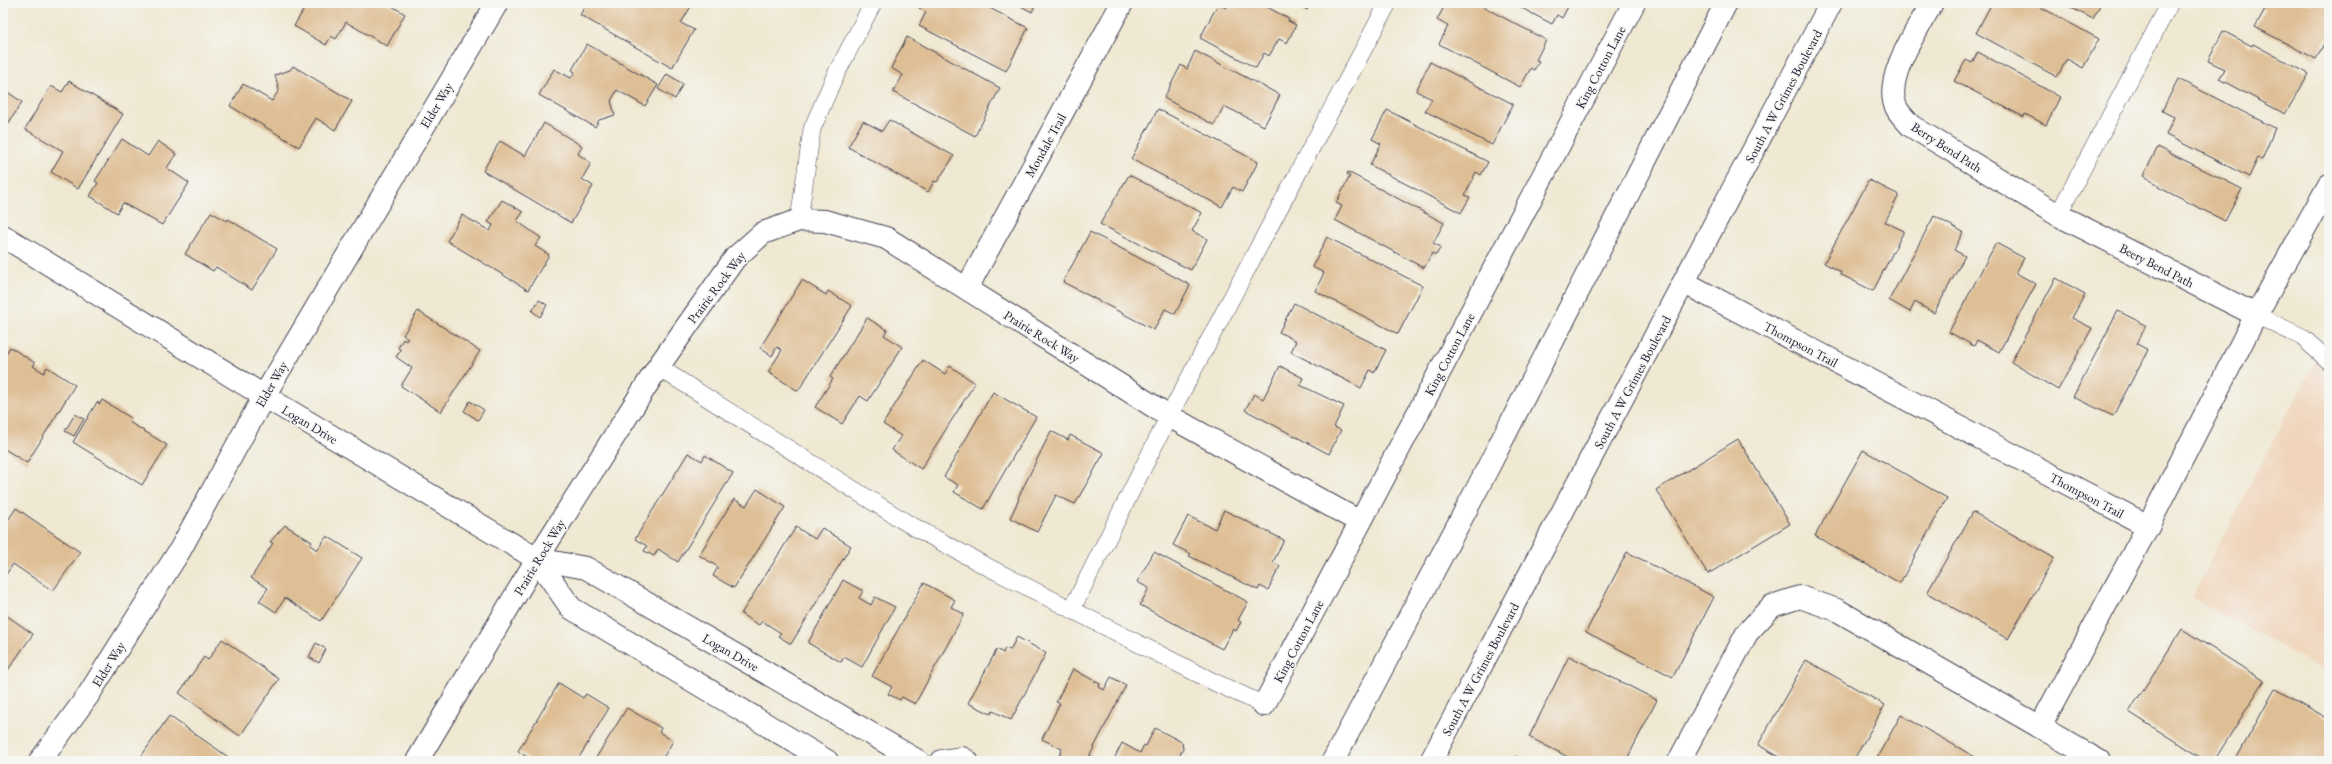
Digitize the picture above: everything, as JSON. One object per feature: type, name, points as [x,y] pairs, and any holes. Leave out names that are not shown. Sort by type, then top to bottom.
[{"type":"street","name":"Elder Way","points":[[40,761],[86,697],[180,550],[264,396],[497,3]]},
{"type":"street","name":"Mondale Trail","points":[[967,288],[1122,3]]},
{"type":"street","name":"King Cotton Lane","points":[[1264,705],[1634,3]]},
{"type":"street","points":[[1333,761],[1478,488],[1726,3]]},
{"type":"street","name":"South A W Grimes Boulevard","points":[[1432,761],[1685,283],[1831,3]]},
{"type":"street","name":"Berry Bend Path","points":[[1932,3],[1900,62],[1892,88],[1896,108],[1911,126],[1930,139],[2058,215]]},
{"type":"street","points":[[2040,727],[2148,526],[2256,315],[2329,185]]},
{"type":"street","name":"Beery Bend Path","points":[[2058,215],[2256,315]]},
{"type":"street","name":"Prairie Rock Way","points":[[417,761],[537,559],[658,367],[735,258],[749,243],[762,233],[799,220],[825,221],[886,238],[1169,416],[1360,522]]},
{"type":"street","name":"Logan Drive","points":[[3,236],[264,396],[537,559],[586,568],[918,761]]},
{"type":"street","name":"Thompson Trail","points":[[1685,283],[2148,526]]},
{"type":"street","name":"Logan Drive","points":[[537,559],[571,608],[828,761]]},
{"type":"street","points":[[1679,761],[1747,633],[1772,606],[1800,597],[1837,610],[2099,761]]},
{"type":"street","points":[[942,761],[962,758],[967,761]]},
{"type":"lane","points":[[799,220],[812,129],[834,78],[873,3]]},
{"type":"lane","points":[[1072,609],[1169,416],[1388,3]]},
{"type":"lane","points":[[2058,215],[2170,3]]},
{"type":"lane","points":[[2256,315],[2302,337],[2329,362]]},
{"type":"lane","points":[[658,367],[907,523],[980,563],[1214,682],[1264,705]]},
{"type":"shaded area","points":[[2329,335],[2329,673],[2191,597]]},
{"type":"building","points":[[301,3],[387,3],[405,14],[387,46],[346,22],[336,39],[331,36],[326,45],[294,26],[306,6]]},
{"type":"building","points":[[587,3],[693,3],[681,23],[694,30],[672,68],[580,15]]},
{"type":"building","points":[[922,3],[980,3],[1028,28],[1006,71],[919,26],[926,12],[919,8]]},
{"type":"building","points":[[1015,3],[1036,3],[1032,12]]},
{"type":"building","points":[[1229,3],[1260,3],[1289,19],[1288,21],[1296,25],[1287,43],[1279,39],[1269,56],[1264,53],[1256,68],[1200,38],[1218,4],[1226,8]]},
{"type":"building","points":[[1294,3],[1311,3],[1307,10]]},
{"type":"building","points":[[1446,3],[1476,3],[1546,40],[1536,60],[1539,61],[1534,70],[1531,68],[1520,87],[1439,44],[1448,26],[1437,20]]},
{"type":"building","points":[[1512,3],[1570,3],[1562,18],[1557,15],[1552,24]]},
{"type":"building","points":[[1992,3],[2033,3],[2099,39],[2083,68],[2067,59],[2057,77],[1976,33]]},
{"type":"building","points":[[2062,3],[2101,3],[2093,19]]},
{"type":"building","points":[[2253,3],[2329,3],[2329,34],[2316,59],[2255,27],[2265,9]]},
{"type":"building","points":[[2223,31],[2252,46],[2253,44],[2309,74],[2285,114],[2219,79],[2225,69],[2208,61]]},
{"type":"building","points":[[907,37],[1000,88],[975,136],[893,92],[903,75],[891,68]]},
{"type":"building","points":[[587,44],[658,85],[645,106],[617,90],[611,101],[615,115],[599,120],[595,127],[539,95],[554,69],[571,78],[575,72],[572,70]]},
{"type":"building","points":[[1195,51],[1280,95],[1264,126],[1224,106],[1214,125],[1164,98],[1181,65],[1187,69]]},
{"type":"building","points":[[1978,52],[2060,97],[2046,125],[2025,114],[2024,117],[1954,81],[1966,60],[1972,63]]},
{"type":"building","points":[[1430,62],[1513,104],[1492,145],[1425,111],[1432,99],[1416,91]]},
{"type":"building","points":[[293,66],[352,101],[335,130],[316,118],[299,147],[230,106],[243,84],[272,101],[279,90],[275,75],[290,70]]},
{"type":"building","points":[[667,74],[683,84],[675,99],[658,89]]},
{"type":"building","points":[[2178,79],[2275,128],[2262,160],[2258,158],[2249,177],[2166,135],[2174,117],[2162,111]]},
{"type":"building","points":[[69,81],[123,114],[78,189],[51,172],[63,151],[25,129],[51,86],[62,92]]},
{"type":"building","points":[[3,89],[22,102],[3,132]]},
{"type":"building","points":[[1158,109],[1258,162],[1242,192],[1233,187],[1222,207],[1131,159]]},
{"type":"building","points":[[1387,110],[1488,162],[1481,175],[1476,172],[1465,195],[1470,197],[1461,213],[1370,165],[1381,144],[1372,139]]},
{"type":"building","points":[[889,120],[954,156],[937,182],[934,181],[928,192],[848,147],[863,121],[882,131]]},
{"type":"building","points":[[544,123],[582,146],[578,154],[591,163],[582,179],[593,186],[571,223],[483,171],[500,141],[525,156]]},
{"type":"building","points":[[122,139],[148,156],[158,141],[176,154],[167,168],[189,183],[162,225],[123,203],[117,213],[90,196],[98,183],[95,181]]},
{"type":"building","points":[[2158,147],[2242,189],[2225,221],[2158,187],[2159,185],[2143,176]]},
{"type":"building","points":[[1348,172],[1444,223],[1433,243],[1441,247],[1436,255],[1432,253],[1424,268],[1335,220],[1342,206],[1336,203],[1350,176],[1347,174]]},
{"type":"building","points":[[1129,175],[1202,213],[1192,231],[1207,239],[1191,270],[1100,224]]},
{"type":"building","points":[[1869,180],[1899,195],[1885,222],[1904,231],[1873,291],[1840,274],[1841,272],[1824,263]]},
{"type":"building","points":[[502,200],[523,212],[517,221],[541,238],[535,246],[549,255],[528,290],[447,241],[462,215],[490,231],[493,225],[488,222]]},
{"type":"building","points":[[211,212],[227,221],[228,219],[277,249],[252,290],[216,267],[213,271],[185,254]]},
{"type":"building","points":[[1934,216],[1963,232],[1954,250],[1965,256],[1934,313],[1915,302],[1910,312],[1889,300]]},
{"type":"building","points":[[1090,232],[1190,285],[1175,314],[1165,309],[1154,330],[1063,282]]},
{"type":"building","points":[[1327,237],[1423,286],[1398,334],[1315,291],[1324,273],[1312,267]]},
{"type":"building","points":[[1996,243],[2024,258],[2016,273],[2036,284],[1999,352],[1977,340],[1974,346],[1949,332]]},
{"type":"building","points":[[2056,278],[2085,294],[2072,318],[2092,328],[2058,390],[2011,362]]},
{"type":"building","points":[[802,280],[826,295],[828,291],[852,306],[798,391],[768,372],[782,350],[777,347],[772,356],[760,348]]},
{"type":"building","points":[[539,300],[547,305],[540,317],[532,311]]},
{"type":"building","points":[[1294,303],[1386,350],[1374,373],[1370,370],[1361,388],[1291,352],[1296,341],[1279,332]]},
{"type":"building","points":[[418,311],[480,351],[441,412],[401,386],[412,368],[396,357],[401,350],[398,348],[403,339],[406,341],[408,338],[403,335]]},
{"type":"building","points":[[2118,311],[2146,325],[2137,344],[2148,350],[2113,416],[2073,397]]},
{"type":"building","points":[[867,318],[887,330],[884,335],[902,347],[868,401],[860,396],[842,424],[815,407],[833,379],[830,377]]},
{"type":"building","points":[[10,347],[35,363],[33,366],[44,373],[47,367],[75,385],[27,463],[3,448],[3,359]]},
{"type":"building","points":[[923,360],[945,374],[950,366],[975,383],[921,469],[892,450],[901,436],[883,424]]},
{"type":"building","points":[[1280,366],[1303,378],[1300,385],[1344,406],[1334,427],[1341,430],[1329,454],[1245,410],[1254,394],[1263,399]]},
{"type":"building","points":[[993,392],[1036,417],[983,509],[954,492],[958,485],[944,477]]},
{"type":"building","points":[[102,400],[131,418],[129,422],[167,445],[142,485],[73,442],[97,402],[100,404]]},
{"type":"building","points":[[470,401],[484,410],[478,420],[464,411]]},
{"type":"building","points":[[75,414],[84,419],[74,436],[65,431]]},
{"type":"building","points":[[1051,431],[1068,440],[1070,435],[1104,453],[1075,504],[1056,495],[1037,532],[1010,518],[1019,499],[1018,498]]},
{"type":"building","points":[[1738,439],[1790,524],[1708,574],[1656,490]]},
{"type":"building","points":[[1863,450],[1947,498],[1900,583],[1815,536]]},
{"type":"building","points":[[688,453],[702,461],[705,455],[733,473],[678,562],[658,549],[654,556],[644,551],[647,546],[635,539]]},
{"type":"building","points":[[757,489],[785,507],[734,588],[713,576],[718,567],[699,555],[734,499],[746,506]]},
{"type":"building","points":[[16,508],[80,552],[53,591],[13,564],[3,579],[3,528]]},
{"type":"building","points":[[1224,510],[1284,540],[1273,562],[1280,566],[1268,590],[1260,586],[1258,590],[1189,556],[1191,554],[1173,545],[1188,516],[1215,529]]},
{"type":"building","points":[[1973,512],[2054,558],[2008,639],[1927,593]]},
{"type":"building","points":[[285,525],[312,542],[310,545],[317,550],[327,536],[362,558],[321,621],[285,598],[276,612],[259,601],[268,588],[251,578],[273,543],[270,542]]},
{"type":"building","points":[[796,527],[815,539],[822,528],[851,546],[791,644],[778,636],[781,633],[762,621],[759,625],[741,614]]},
{"type":"building","points":[[1154,552],[1248,602],[1238,620],[1241,622],[1236,631],[1233,629],[1222,649],[1140,605],[1149,588],[1137,582]]},
{"type":"building","points":[[1627,552],[1714,597],[1673,677],[1586,632]]},
{"type":"building","points":[[843,580],[863,591],[859,598],[871,605],[875,597],[895,607],[862,667],[844,657],[841,662],[808,643]]},
{"type":"building","points":[[924,583],[955,600],[951,607],[964,614],[915,704],[902,697],[900,700],[888,694],[892,687],[872,676]]},
{"type":"building","points":[[3,613],[33,634],[3,677]]},
{"type":"building","points":[[2182,629],[2264,681],[2214,761],[2206,761],[2129,712]]},
{"type":"building","points":[[1017,637],[1046,653],[1011,720],[993,711],[991,714],[968,703],[997,649],[1003,653],[1005,648],[1010,650]]},
{"type":"building","points":[[222,639],[279,679],[240,736],[179,693],[204,657],[208,660]]},
{"type":"building","points":[[316,643],[326,649],[319,663],[309,657]]},
{"type":"building","points":[[1569,656],[1657,700],[1626,761],[1576,761],[1529,737]]},
{"type":"building","points":[[1806,660],[1885,705],[1853,761],[1787,761],[1758,745]]},
{"type":"building","points":[[1073,669],[1100,684],[1099,687],[1104,690],[1111,677],[1126,685],[1087,761],[1063,761],[1058,758],[1062,749],[1042,739],[1060,703],[1056,702]]},
{"type":"building","points":[[559,683],[583,698],[586,694],[609,708],[577,761],[533,761],[518,751]]},
{"type":"building","points":[[2275,689],[2329,719],[2329,761],[2235,761]]},
{"type":"building","points":[[627,708],[661,728],[659,732],[673,741],[661,761],[594,761]]},
{"type":"building","points":[[1901,715],[1982,761],[1875,761]]},
{"type":"building","points":[[169,716],[234,761],[138,761]]},
{"type":"building","points":[[1155,728],[1182,742],[1183,749],[1176,761],[1113,761],[1122,743],[1140,753],[1144,745],[1146,746]]},
{"type":"building","points":[[1516,756],[1525,761],[1514,761]]}]
